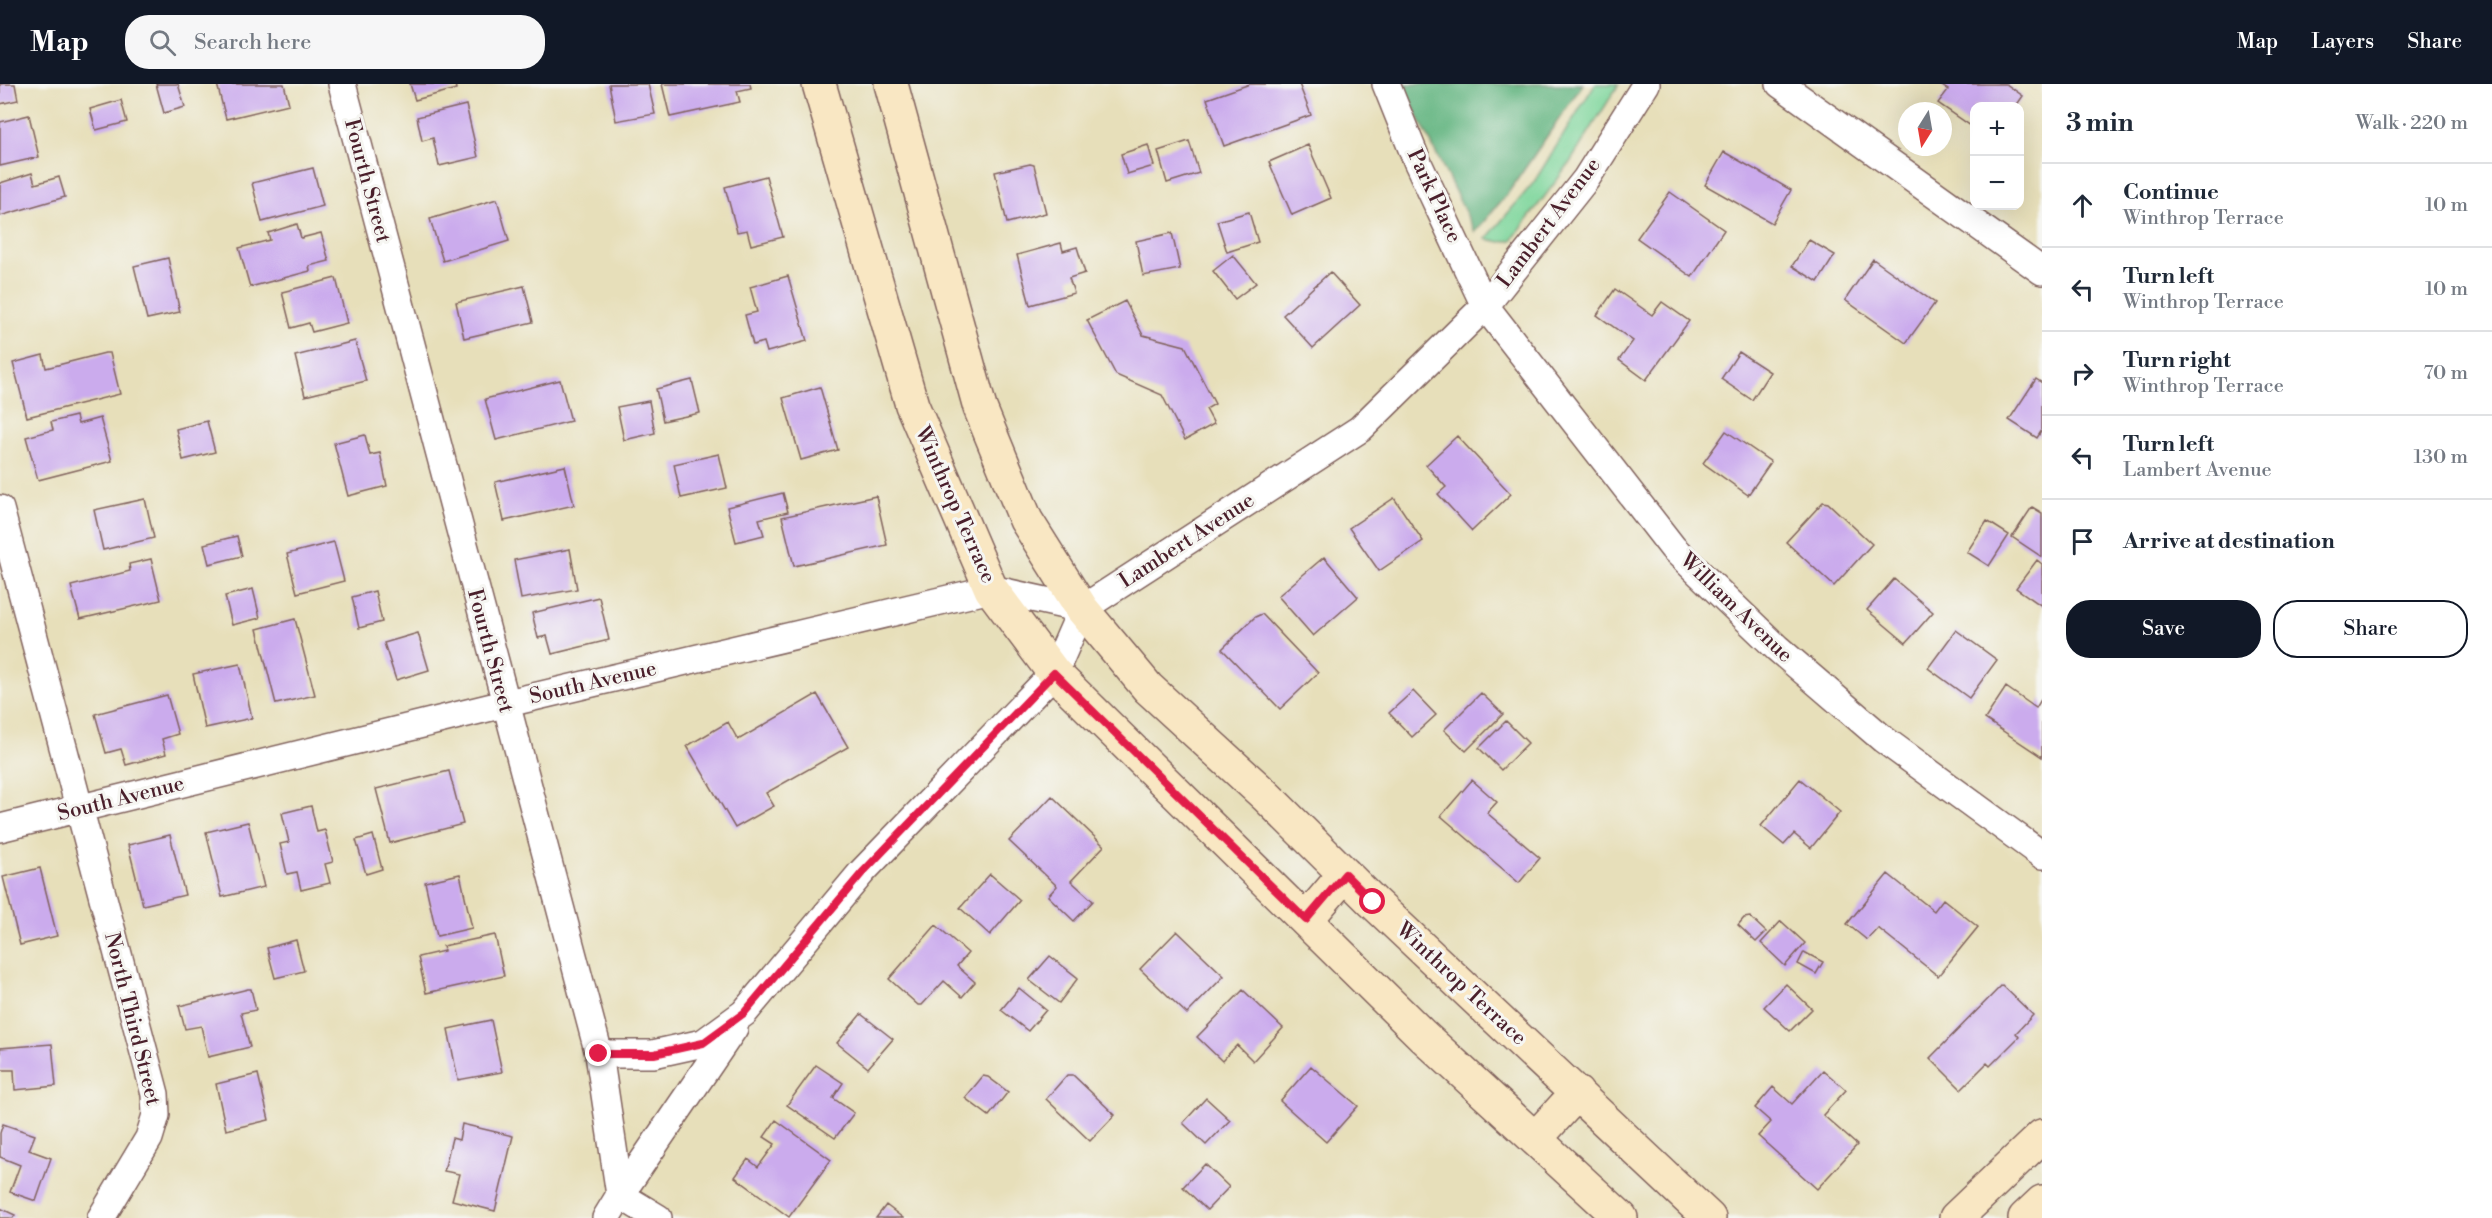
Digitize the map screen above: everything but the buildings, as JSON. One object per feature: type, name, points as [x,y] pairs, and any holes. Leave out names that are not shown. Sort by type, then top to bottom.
[{"type":"street","name":"Fourth Street","points":[[342,84],[504,704],[599,1054],[620,1195]]},
{"type":"street","name":"Winthrop Terrace","points":[[891,84],[980,408],[1026,520],[1082,609],[1148,688],[1266,796],[1345,874],[1709,1218]]},
{"type":"street","name":"Park Place","points":[[1386,84],[1418,161],[1485,306]]},
{"type":"street","name":"Lambert Avenue","points":[[1082,609],[1360,429],[1485,306],[1586,179],[1646,84]]},
{"type":"street","points":[[1780,84],[2042,271]]},
{"type":"street","name":"Winthrop Terrace","points":[[824,85],[912,405],[991,588],[1054,673],[1422,1035],[1621,1218]]},
{"type":"street","name":"William Avenue","points":[[1485,306],[1673,548],[1777,648],[1883,739],[2042,855]]},
{"type":"street","name":"North Third Street","points":[[0,508],[155,1094],[156,1115],[149,1138],[101,1218]]},
{"type":"street","name":"South Avenue","points":[[0,828],[504,704],[991,588],[1082,609]]},
{"type":"street","points":[[606,1218],[744,1013],[862,873],[1054,673],[1082,609]]},
{"type":"street","points":[[1306,920],[1345,874]]},
{"type":"street","points":[[599,1054],[654,1054],[703,1043],[744,1013]]},
{"type":"street","points":[[1535,1139],[1577,1093]]},
{"type":"street","points":[[1956,1218],[2042,1136]]},
{"type":"street","points":[[620,1195],[658,1218]]},
{"type":"street","points":[[2025,1218],[2042,1202]]},
{"type":"green space","points":[[1402,84],[1583,84],[1508,193],[1475,232]]},
{"type":"green space","points":[[1595,84],[1619,84],[1569,164],[1512,240],[1501,242],[1486,239],[1534,182]]},
{"type":"route","points":[[599,1054],[654,1054],[703,1043],[744,1013],[862,873],[1054,673],[1306,920],[1345,874],[1373,902]]}]
